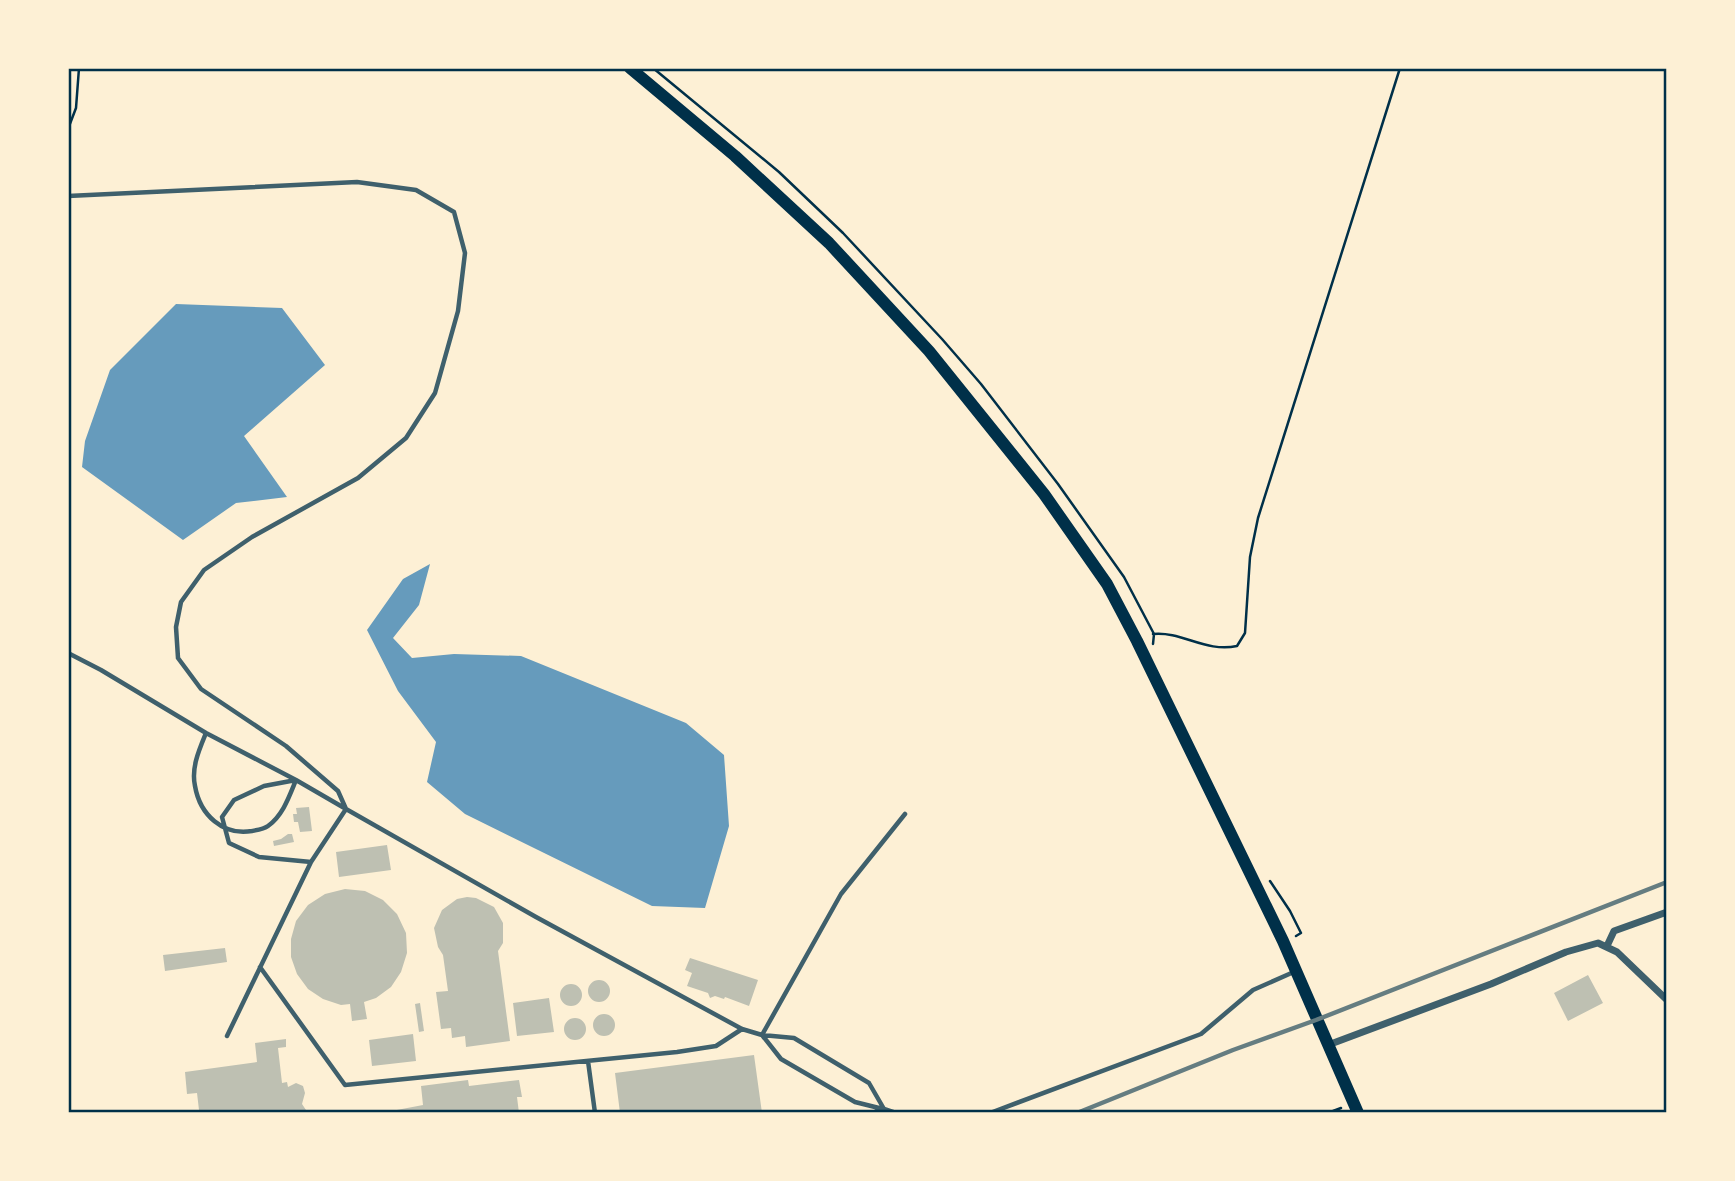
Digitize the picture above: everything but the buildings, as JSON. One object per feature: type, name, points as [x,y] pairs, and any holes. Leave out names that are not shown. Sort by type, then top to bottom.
[{"type":"main road","points":[[629,68],[735,156],[829,243],[929,351],[1045,494],[1107,584],[1137,641],[1297,971],[1358,1113]]},
{"type":"street","points":[[1607,946],[1614,931],[1667,912]]},
{"type":"street","points":[[1328,1046],[1492,985],[1576,949],[1598,943],[1607,946],[1628,962],[1667,1000]]},
{"type":"lane","points":[[68,196],[357,182],[416,190],[454,212],[465,253],[457,311],[435,393],[406,438],[358,478],[252,537],[204,570],[181,601],[176,627],[178,658],[201,689],[286,746],[338,791],[346,809]]},
{"type":"lane","points":[[68,653],[205,733],[296,780],[536,917],[742,1029],[762,1035],[794,1038],[869,1083],[884,1109]]},
{"type":"lane","points":[[205,733],[195,761],[194,786],[206,814],[226,830],[241,833],[267,828],[285,807],[296,780]]},
{"type":"lane","points":[[296,780],[264,786],[234,800],[222,817],[229,843],[259,858],[311,862]]},
{"type":"lane","points":[[227,1036],[311,862],[346,809]]},
{"type":"lane","points":[[762,1035],[841,894],[905,814]]},
{"type":"lane","points":[[260,967],[345,1085],[716,1046],[742,1029]]},
{"type":"lane","points":[[990,1113],[1201,1034],[1252,990],[1297,971]]},
{"type":"lane","points":[[762,1035],[781,1059],[855,1102],[896,1113]]},
{"type":"lane","points":[[588,1061],[595,1113]]},
{"type":"lane","points":[[872,1113],[884,1109]]},
{"type":"path","points":[[68,129],[76,108],[79,68]]},
{"type":"path","points":[[1137,641],[1163,633],[1222,649],[1237,646],[1245,633],[1250,557],[1258,518],[1400,68]]},
{"type":"water","points":[[176,304],[282,308],[325,365],[244,436],[287,497],[236,503],[183,540],[82,467],[85,441],[110,370]]},
{"type":"water","points":[[430,564],[419,605],[393,638],[412,658],[454,654],[521,656],[686,723],[724,755],[729,826],[705,908],[652,906],[465,814],[427,782],[436,742],[398,691],[367,630],[403,579]]},
{"type":"railway","points":[[1077,1113],[1667,882]]}]
